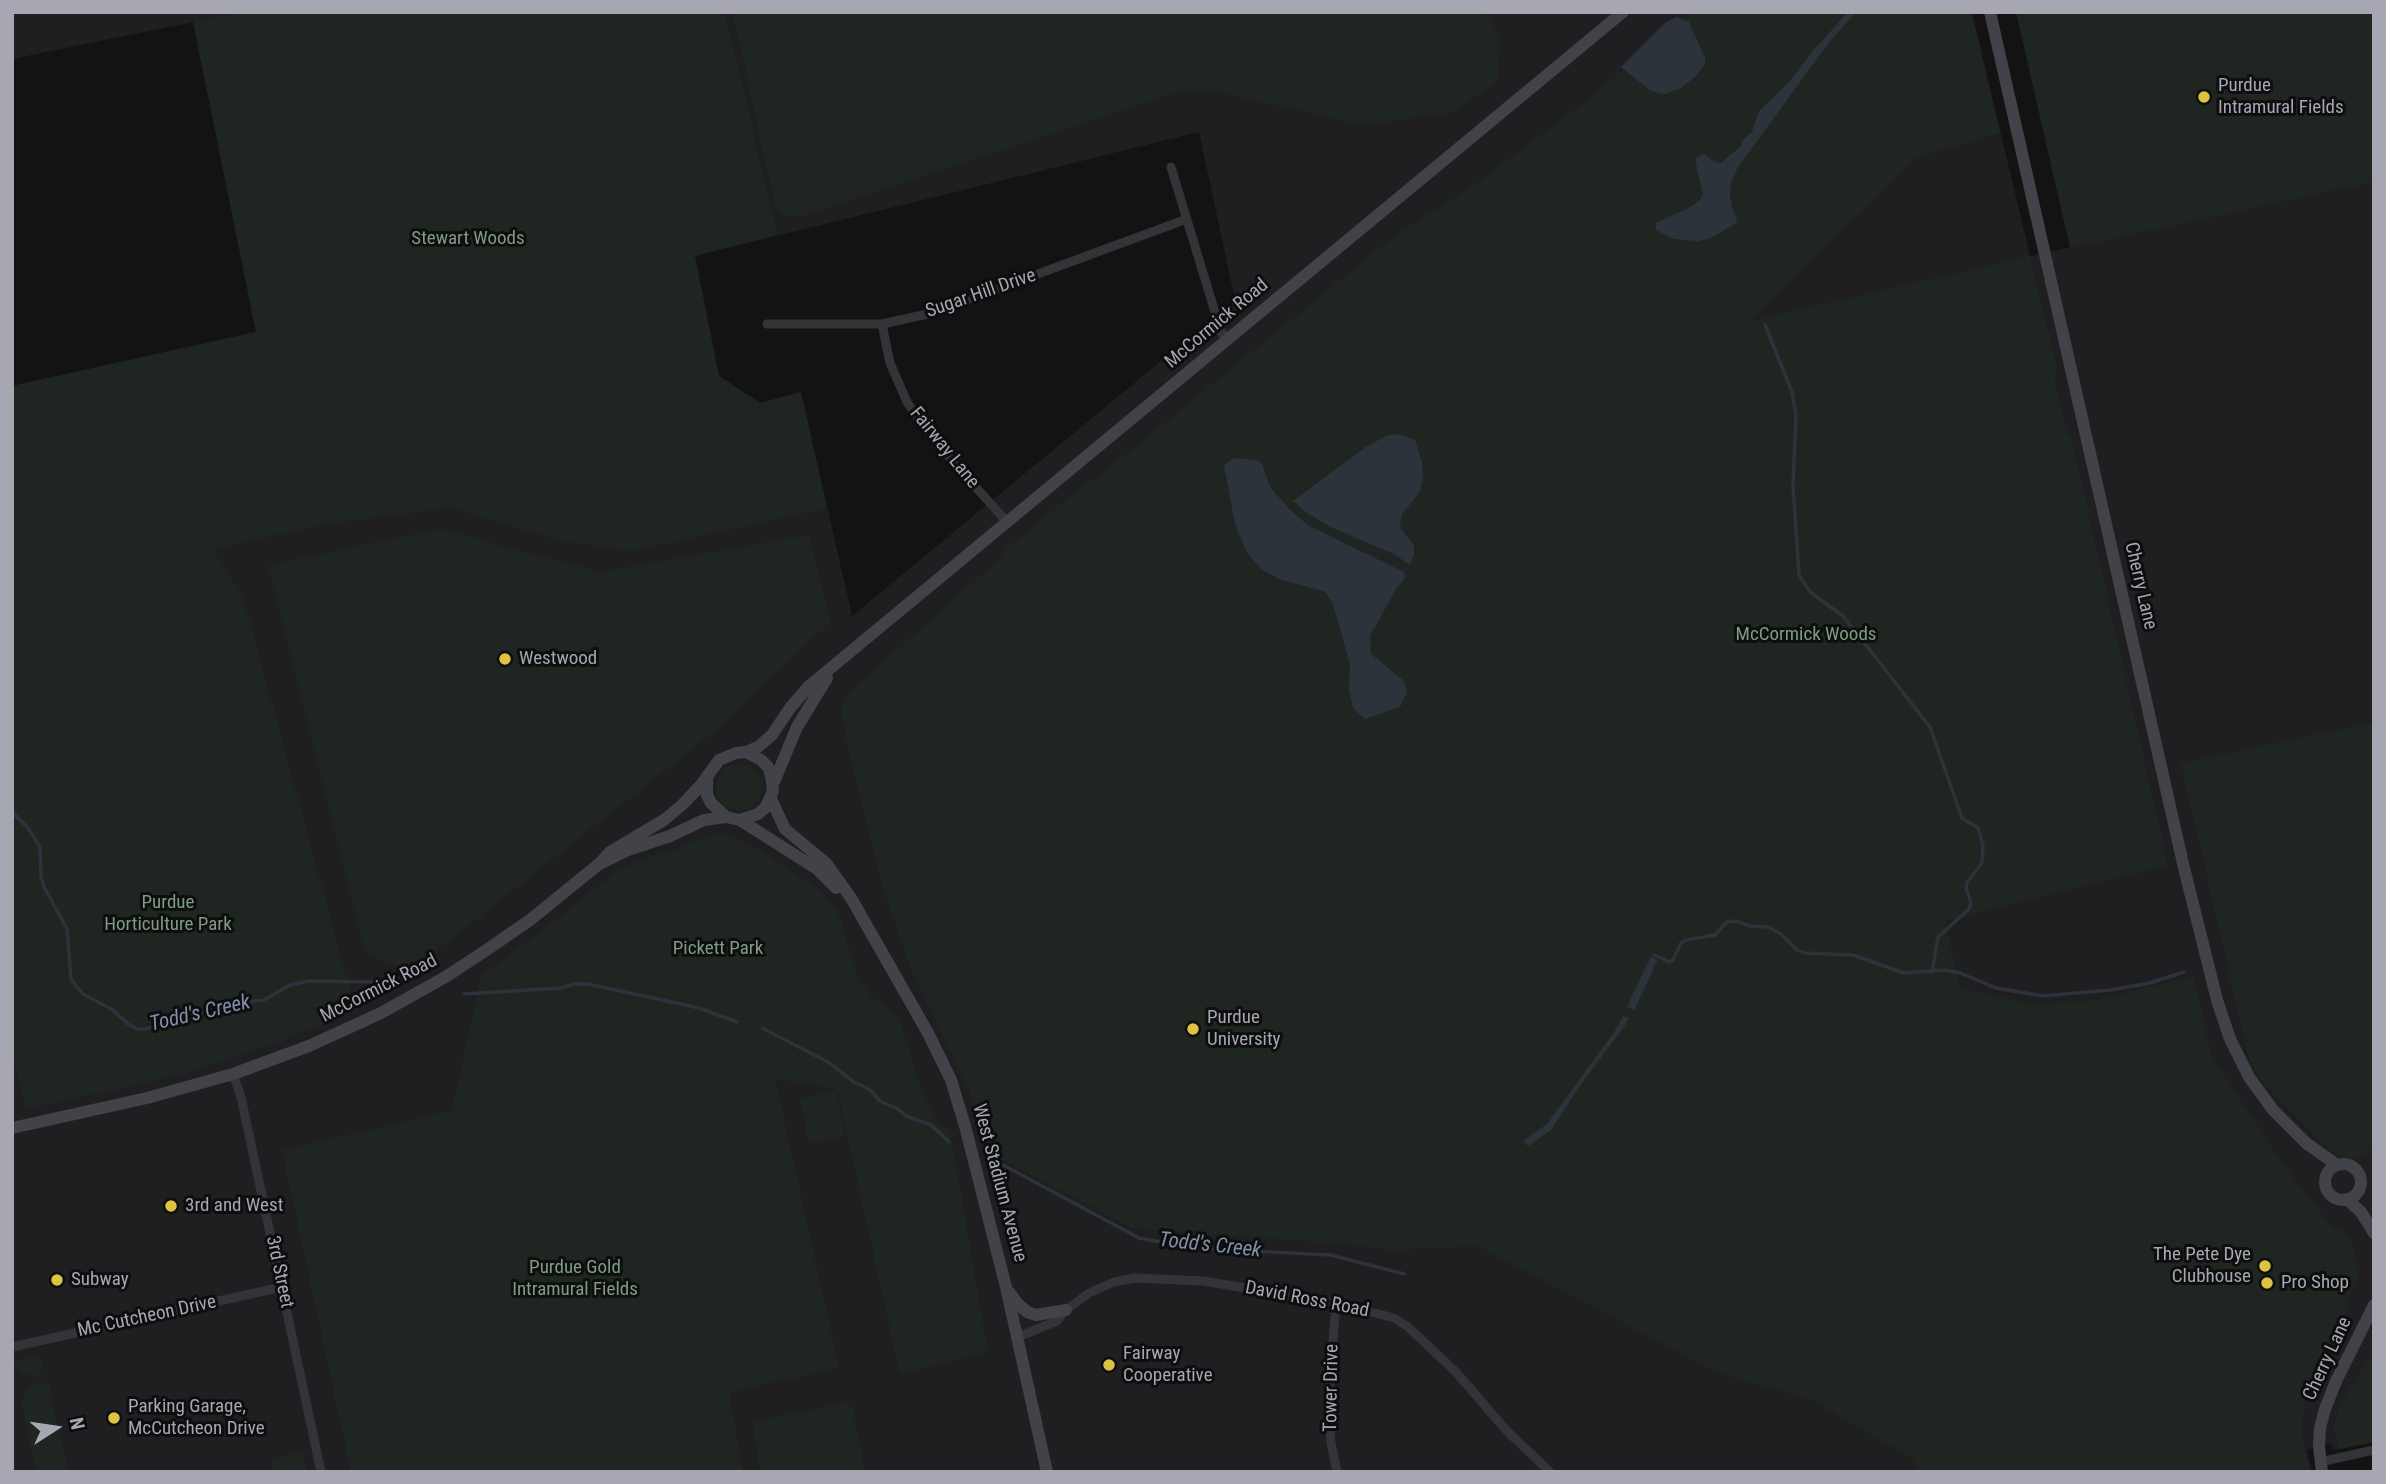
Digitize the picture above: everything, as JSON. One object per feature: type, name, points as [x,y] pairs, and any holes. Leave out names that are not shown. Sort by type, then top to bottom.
[{"type":"street","name":"McCormick Road","points":[[746,752],[758,747],[772,735],[809,686],[1623,12]]},
{"type":"street","name":"Cherry Lane","points":[[1990,12],[2217,1000],[2230,1039],[2249,1077],[2273,1110],[2306,1143],[2337,1165]]},
{"type":"street","points":[[1171,167],[1222,332],[1228,340]]},
{"type":"street","name":"Sugar Hill Drive","points":[[767,324],[883,324],[932,313],[1187,219]]},
{"type":"street","name":"Fairway Lane","points":[[883,324],[890,363],[907,402],[946,453],[1008,523]]},
{"type":"street","name":"McCormick Road","points":[[773,784],[797,727],[836,666]]},
{"type":"street","points":[[599,864],[704,820],[726,817],[740,820],[758,814],[771,799],[773,784],[768,767],[746,752],[727,755],[719,760],[707,775],[707,795],[711,803],[726,817]]},
{"type":"street","name":"McCormick Road","points":[[12,1128],[147,1098],[233,1073],[309,1045],[406,1000],[530,920],[610,852],[664,820],[682,805],[707,775]]},
{"type":"street","name":"West Stadium Avenue","points":[[771,799],[786,829],[826,863],[851,898],[928,1033],[951,1080],[1006,1287],[1047,1472]]},
{"type":"street","name":"West Stadium Avenue","points":[[740,820],[817,869],[864,924]]},
{"type":"street","name":"3rd Street","points":[[233,1073],[241,1097],[321,1472]]},
{"type":"street","name":"Cherry Lane","points":[[2306,1143],[2327,1174]]},
{"type":"street","points":[[2374,1218],[2359,1190],[2361,1180],[2357,1171],[2348,1165],[2337,1165],[2327,1174],[2325,1185],[2331,1195],[2347,1199],[2361,1212],[2374,1233]]},
{"type":"street","points":[[2347,1199],[2359,1190]]},
{"type":"street","name":"David Ross Road","points":[[1018,1337],[1057,1321],[1066,1310],[1089,1293],[1114,1282],[1147,1277],[1203,1282],[1336,1303],[1394,1318],[1408,1327],[1456,1372],[1505,1429],[1550,1472]]},
{"type":"street","name":"Mc Cutcheon Drive","points":[[12,1347],[282,1287]]},
{"type":"street","points":[[1006,1287],[1027,1312],[1045,1315],[1066,1310]]},
{"type":"street","name":"Tower Drive","points":[[1336,1303],[1328,1409],[1337,1472]]},
{"type":"street","name":"Cherry Lane","points":[[2321,1467],[2320,1429],[2325,1409],[2374,1305]]},
{"type":"street","points":[[2321,1467],[2374,1450]]},
{"type":"shaded area","name":"Purdue University","points":[[12,12],[1972,12],[2030,256],[2374,182],[2374,1442],[2335,1450],[2329,1444],[2307,1450],[2312,1472],[12,1472],[12,386],[256,332],[193,22],[12,59]],"holes":[[[1199,132],[1235,300],[852,616],[801,392],[760,403],[719,376],[695,256]]]},
{"type":"shaded area","points":[[1848,12],[1856,12],[1830,41],[1738,167],[1731,182],[1730,196],[1736,223],[1711,238],[1698,241],[1674,239],[1656,230],[1656,223],[1687,209],[1703,195],[1695,159],[1704,154],[1721,163],[1741,146],[1742,141],[1752,132],[1759,111],[1790,81]]},
{"type":"shaded area","points":[[1677,17],[1689,22],[1705,58],[1705,64],[1696,76],[1681,88],[1665,94],[1651,91],[1621,67],[1666,22]]},
{"type":"shaded area","points":[[1398,434],[1415,440],[1422,463],[1420,492],[1402,514],[1400,521],[1401,529],[1414,545],[1410,565],[1394,554],[1331,527],[1293,501],[1366,447],[1388,435]]},
{"type":"shaded area","points":[[1234,458],[1256,460],[1262,464],[1270,487],[1290,510],[1309,526],[1404,572],[1405,578],[1370,636],[1371,654],[1404,681],[1407,692],[1400,707],[1365,719],[1353,708],[1349,689],[1350,664],[1332,601],[1324,591],[1281,580],[1261,569],[1246,551],[1235,524],[1224,465]]},
{"type":"shaded area","points":[[1651,956],[1657,960],[1634,1010],[1627,1007]]},
{"type":"shaded area","points":[[1623,1016],[1629,1018],[1626,1024],[1551,1130],[1528,1146],[1523,1141],[1547,1124]]},
{"type":"green space","points":[[242,12],[725,12],[777,235],[695,256],[719,376],[760,403],[801,392],[827,508],[632,551],[561,541],[451,508],[318,525],[213,550],[243,597],[356,1012],[234,1058],[157,1081],[26,1109],[12,1049],[12,386],[256,332],[193,22]]},
{"type":"green space","points":[[733,12],[1485,12],[1501,39],[1497,82],[1450,113],[1362,125],[1219,92],[1178,92],[798,217],[784,215],[776,210]]},
{"type":"green space","name":"McCormick Woods","points":[[1690,12],[1971,12],[2000,133],[1916,158],[1750,321],[2030,256],[2056,365],[2055,383],[2066,432],[2072,440],[2168,866],[1945,921],[1960,988],[2030,1004],[2086,1002],[2193,977],[2212,1057],[2282,1163],[2330,1225],[2350,1236],[2359,1276],[2304,1404],[2301,1433],[2310,1472],[1918,1472],[1912,1458],[1812,1400],[1718,1373],[1478,1246],[1392,1250],[1335,1243],[1132,1228],[988,1152],[969,1090],[913,975],[882,885],[851,762],[841,709],[844,697],[1000,559],[1005,550],[1084,485],[1097,478],[1396,235],[1473,186],[1599,91]]},
{"type":"green space","name":"Purdue Intramural Fields","points":[[2016,12],[2374,12],[2374,182],[2070,248]]},
{"type":"green space","points":[[439,529],[600,572],[808,535],[831,621],[715,731],[409,972],[366,953],[269,565]]},
{"type":"green space","points":[[2374,722],[2374,1148],[2354,1160],[2343,1158],[2327,1147],[2259,1078],[2248,1055],[2181,763]]},
{"type":"green space","points":[[739,764],[755,771],[762,787],[755,803],[739,810],[723,803],[716,787],[723,771]]},
{"type":"green space","name":"Purdue Gold Intramural Fields","points":[[714,833],[722,833],[759,849],[821,891],[836,910],[843,926],[860,981],[869,994],[897,1018],[902,1026],[918,1080],[936,1121],[950,1130],[988,1353],[900,1374],[837,1089],[775,1079],[839,1368],[729,1392],[743,1472],[351,1472],[282,1150],[452,1111],[481,976],[615,872]]},
{"type":"green space","points":[[836,1091],[845,1136],[809,1144],[800,1098]]},
{"type":"green space","points":[[2374,1349],[2374,1442],[2340,1449],[2334,1426],[2341,1404]]},
{"type":"green space","points":[[40,1355],[44,1369],[39,1372],[39,1376],[22,1374],[12,1361]]},
{"type":"green space","points":[[40,1381],[41,1384],[48,1382],[68,1472],[36,1472],[22,1402],[29,1387]]},
{"type":"green space","points":[[846,1402],[853,1409],[865,1472],[761,1472],[752,1422]]},
{"type":"green space","points":[[303,1452],[307,1472],[272,1472],[275,1458]]},
{"type":"waterway","points":[[1765,325],[1792,392],[1796,415],[1793,486],[1799,575],[1810,592],[1843,616],[1930,727],[1962,818],[1978,828],[1983,845],[1982,863],[1967,882],[1966,888],[1971,903],[1969,909],[1938,937],[1932,972]]},
{"type":"waterway","name":"Todd's Creek","points":[[12,812],[28,828],[40,847],[44,887],[67,929],[71,978],[83,994],[113,1010],[137,1029],[192,1016],[225,1004],[264,1000],[290,985],[309,981],[380,982],[397,986]]},
{"type":"waterway","points":[[1655,955],[1669,962],[1673,960],[1681,943],[1715,935],[1727,922],[1736,921],[1750,926],[1768,927],[1804,953],[1853,955],[1904,973],[1945,970],[1960,973],[1996,988],[2043,996],[2110,990],[2150,983],[2184,972]]},
{"type":"waterway","name":"Todd's Creek","points":[[464,994],[588,984],[699,1008],[737,1022]]},
{"type":"waterway","name":"Todd's Creek","points":[[762,1028],[828,1062],[854,1082],[869,1089],[880,1101],[906,1116],[931,1125],[949,1142]]},
{"type":"waterway","name":"Todd's Creek","points":[[992,1159],[1139,1238],[1192,1248],[1331,1255],[1404,1274]]},
{"type":"place","name":"Purdue Intramural Fields","points":[[2204,97]]},
{"type":"place","name":"Westwood","points":[[505,659]]},
{"type":"place","name":"Purdue University","points":[[1193,1029]]},
{"type":"place","name":"3rd and West","points":[[171,1206]]},
{"type":"place","name":"The Pete Dye Clubhouse","points":[[2265,1266]]},
{"type":"place","name":"Subway","points":[[57,1280]]},
{"type":"place","name":"Pro Shop","points":[[2267,1283]]},
{"type":"place","name":"Fairway Cooperative","points":[[1109,1365]]},
{"type":"place","name":"Parking Garage, McCutcheon Drive","points":[[114,1418]]},
{"type":"park label","name":"Stewart Woods","points":[[468,239]]},
{"type":"park label","name":"Purdue Horticulture Park","points":[[168,914]]},
{"type":"park label","name":"Pickett Park","points":[[718,949]]}]
